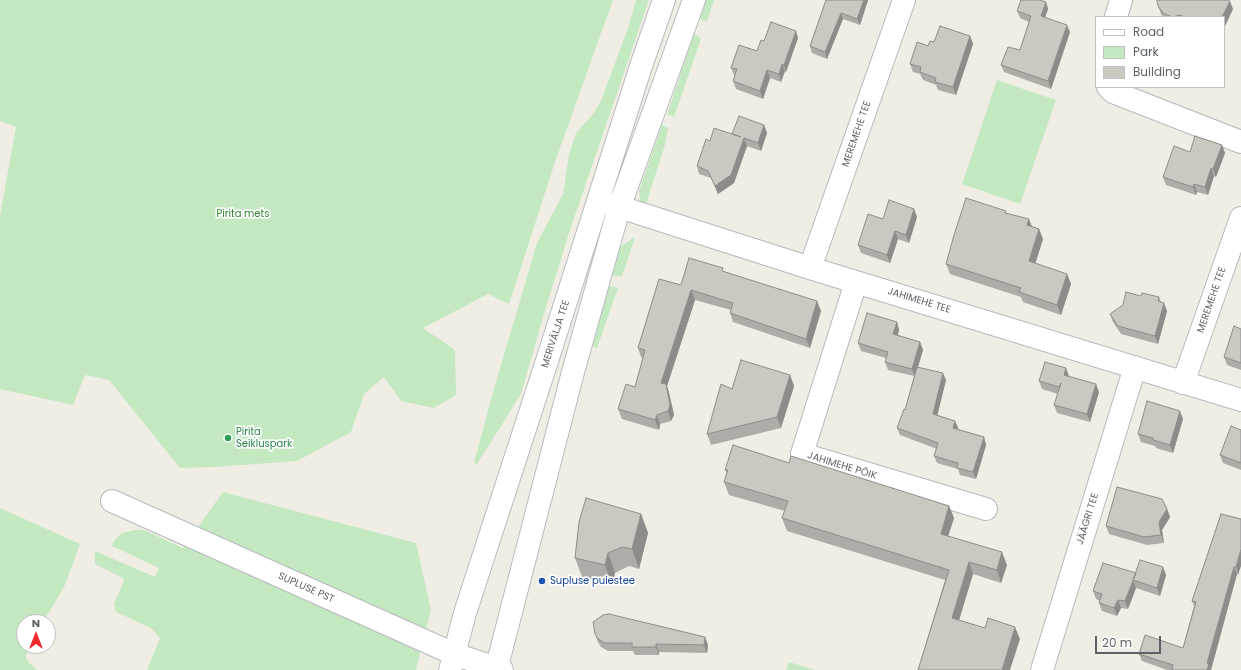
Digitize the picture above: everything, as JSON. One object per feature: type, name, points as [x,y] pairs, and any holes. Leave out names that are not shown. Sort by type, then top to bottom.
[{"type":"street","name":"MERIVÄLJA TEE","points":[[452,662],[465,613],[641,66],[664,0]]},
{"type":"street","points":[[498,669],[573,372],[618,208],[694,0]]},
{"type":"street","name":"MEREMEHE TEE","points":[[810,268],[904,0]]},
{"type":"street","points":[[1116,16],[1121,0]]},
{"type":"street","points":[[1109,88],[1112,92],[1241,142]]},
{"type":"street","name":"JAHIMEHE TEE","points":[[598,200],[618,208],[810,268],[1241,400]]},
{"type":"street","name":"MEREMEHE TEE","points":[[1183,382],[1241,218]]},
{"type":"street","name":"JAHIMEHE PÕIK","points":[[856,282],[802,454],[986,509]]},
{"type":"street","name":"JÄÄGRI TEE","points":[[1042,670],[1135,368]]},
{"type":"street","name":"SUPLUSE PST","points":[[112,501],[452,662],[498,669]]},
{"type":"green space","name":"Pirita mets","points":[[0,0],[613,0],[555,162],[509,304],[488,294],[423,328],[455,350],[456,395],[434,408],[401,401],[384,377],[364,394],[351,432],[297,461],[180,468],[109,380],[85,375],[73,405],[0,389],[0,216],[16,127],[0,121]]},
{"type":"green space","points":[[636,0],[649,0],[570,230],[521,394],[477,464],[474,463],[493,392],[537,243],[563,194],[569,155],[576,133],[593,114],[601,101],[628,28]]},
{"type":"green space","points":[[705,0],[714,0],[707,21],[703,21],[698,18]]},
{"type":"green space","points":[[694,34],[701,39],[674,117],[667,114]]},
{"type":"green space","points":[[997,80],[1056,100],[1020,204],[962,184]]},
{"type":"green space","points":[[662,125],[668,128],[665,145],[646,204],[644,206],[640,201],[639,191]]},
{"type":"green space","points":[[635,237],[622,276],[611,275],[620,247]]},
{"type":"green space","points":[[608,286],[618,288],[597,348],[593,347],[595,333]]},
{"type":"green space","points":[[223,492],[416,543],[431,610],[416,670],[147,670],[160,638],[151,628],[116,612],[114,604],[124,581],[123,578],[95,564],[95,551],[155,577],[159,568],[112,546],[114,541],[122,533],[135,530],[144,530],[183,548]]},
{"type":"green space","points":[[0,508],[80,544],[64,587],[48,614],[16,614],[16,654],[27,654],[26,658],[29,663],[38,670],[0,670]]},
{"type":"green space","points":[[789,662],[815,670],[786,670]]},
{"type":"building","points":[[826,0],[864,0],[857,19],[841,13],[825,52],[810,46]]},
{"type":"building","points":[[1021,0],[1040,0],[1046,2],[1041,16],[1067,25],[1048,81],[1001,65],[1008,47],[1020,50],[1031,16],[1017,11]]},
{"type":"building","points":[[1157,0],[1230,1],[1222,16],[1170,16],[1163,13],[1158,6]]},
{"type":"building","points":[[771,22],[796,31],[784,65],[782,64],[779,74],[767,70],[760,91],[733,81],[737,69],[731,68],[739,45],[757,51],[761,40],[764,41]]},
{"type":"building","points":[[940,26],[970,36],[953,87],[935,82],[936,78],[920,72],[921,67],[910,64],[917,42],[928,46],[930,41],[934,42]]},
{"type":"building","points":[[739,116],[764,125],[758,143],[744,138],[731,175],[715,186],[708,171],[697,166],[706,139],[710,141],[714,128],[732,134]]},
{"type":"building","points":[[1195,136],[1222,145],[1213,169],[1211,168],[1205,187],[1194,184],[1193,187],[1163,177],[1174,146],[1190,152]]},
{"type":"building","points":[[966,198],[1006,211],[1005,213],[1029,219],[1027,225],[1039,229],[1029,261],[1067,274],[1057,305],[1019,292],[1021,288],[946,264]]},
{"type":"building","points":[[889,200],[914,209],[906,235],[895,231],[887,255],[858,245],[868,214],[883,219]]},
{"type":"building","points":[[689,258],[723,268],[722,271],[817,301],[806,339],[730,313],[733,303],[691,290],[661,383],[666,384],[670,405],[668,411],[657,415],[655,420],[618,409],[626,384],[635,387],[645,350],[638,348],[659,279],[681,285]]},
{"type":"building","points":[[1126,292],[1141,296],[1142,293],[1159,297],[1158,301],[1164,303],[1155,336],[1118,326],[1110,314],[1123,305]]},
{"type":"building","points":[[867,313],[897,322],[893,334],[920,342],[912,369],[885,362],[888,352],[858,343]]},
{"type":"building","points":[[1234,326],[1241,329],[1241,363],[1224,357]]},
{"type":"building","points":[[741,360],[790,375],[777,417],[707,434],[721,384],[732,389]]},
{"type":"building","points":[[1045,362],[1066,368],[1064,375],[1096,384],[1087,414],[1054,405],[1061,383],[1059,387],[1039,381]]},
{"type":"building","points":[[917,367],[943,373],[933,414],[955,421],[953,428],[984,437],[973,472],[957,468],[958,463],[934,456],[938,443],[897,428],[904,409],[905,410]]},
{"type":"building","points":[[1147,401],[1180,411],[1170,445],[1138,434]]},
{"type":"building","points":[[1231,426],[1241,430],[1241,463],[1220,455]]},
{"type":"building","points":[[733,445],[789,463],[791,456],[949,506],[941,534],[1002,552],[997,570],[969,562],[952,618],[985,628],[988,618],[1015,627],[1002,670],[918,670],[949,570],[782,518],[788,501],[724,482],[728,470],[725,470]]},
{"type":"building","points":[[1117,487],[1162,499],[1167,509],[1159,522],[1161,535],[1144,537],[1106,526]]},
{"type":"building","points":[[586,498],[641,514],[632,549],[622,547],[608,553],[605,565],[575,558],[579,522]]},
{"type":"building","points":[[1221,514],[1241,519],[1241,549],[1236,567],[1234,567],[1207,663],[1209,664],[1207,670],[1172,670],[1173,665],[1139,654],[1145,635],[1183,648],[1196,602],[1192,601]]},
{"type":"building","points":[[1140,560],[1163,567],[1157,588],[1133,580]]},
{"type":"building","points":[[1103,563],[1136,573],[1125,601],[1118,600],[1114,608],[1099,603],[1102,594],[1093,591]]},
{"type":"building","points":[[609,614],[705,637],[704,645],[656,644],[656,647],[632,647],[632,643],[605,643],[598,639],[595,634],[593,622],[603,615]]},
{"type":"place","name":"Pirita Seikluspark","points":[[228,438]]},
{"type":"place","name":"Supluse puiestee","points":[[542,581]]}]
